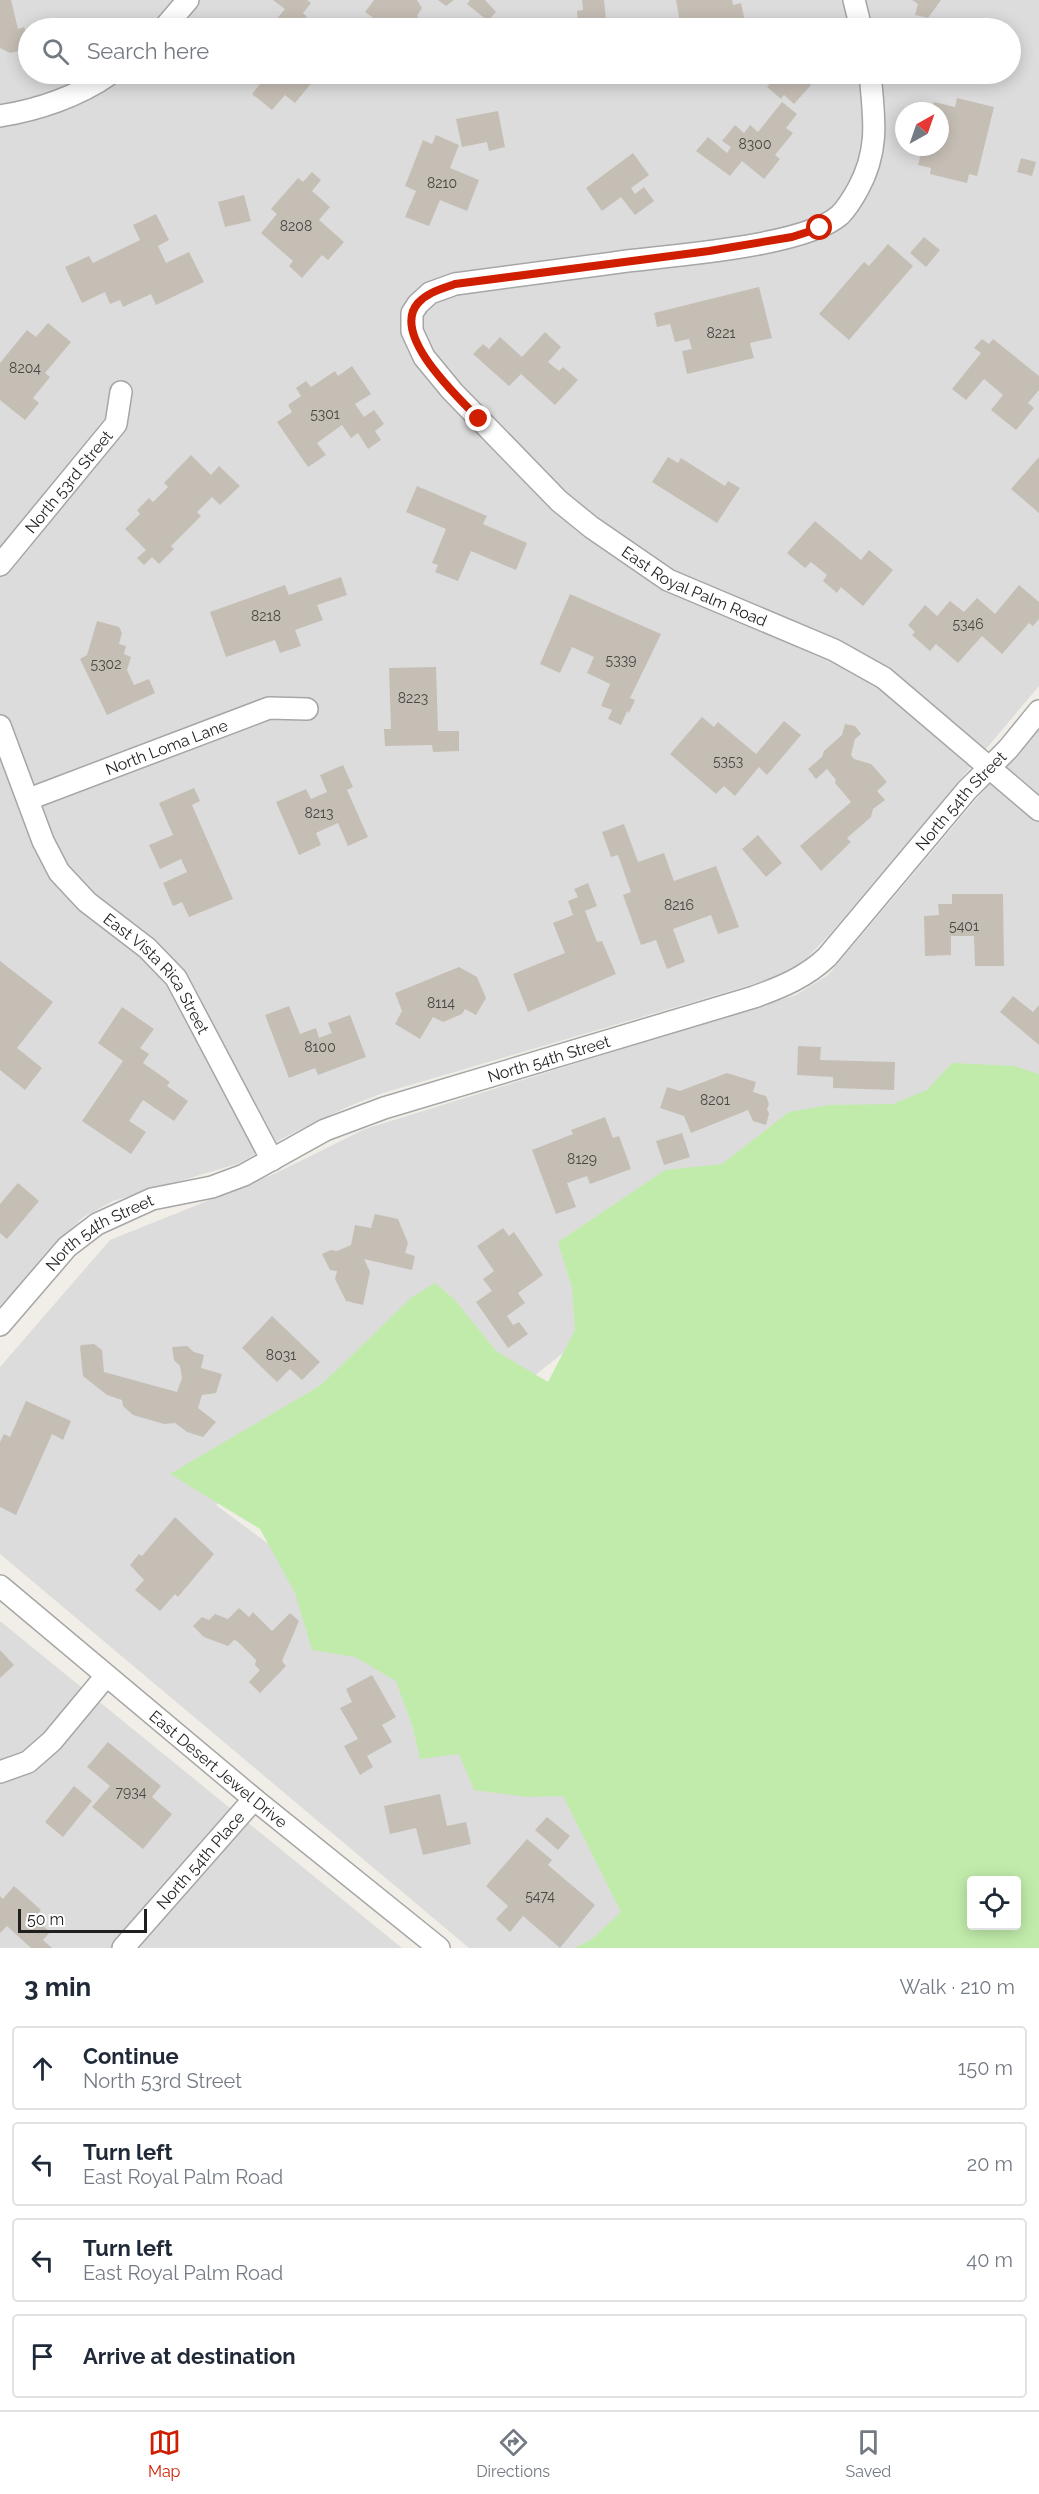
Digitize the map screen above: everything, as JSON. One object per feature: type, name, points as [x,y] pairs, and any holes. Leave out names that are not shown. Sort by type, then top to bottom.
[{"type":"street","points":[[173,18],[188,0]]},
{"type":"street","points":[[854,0],[858,18]]},
{"type":"street","points":[[0,116],[60,100],[96,84]]},
{"type":"street","name":"East Royal Palm Road","points":[[871,84],[875,123],[874,145],[868,171],[854,196],[840,214],[820,228],[792,237],[709,251],[455,284],[430,293],[418,304],[412,313],[412,332],[424,357],[452,391],[544,487],[591,527],[668,580],[856,660],[884,678],[1039,810]]},
{"type":"street","name":"North 53rd Street","points":[[0,565],[116,423],[121,392]]},
{"type":"street","name":"North Loma Lane","points":[[29,799],[269,708],[307,709]]},
{"type":"street","name":"North 54th Street","points":[[0,1325],[67,1247],[97,1224],[152,1199],[212,1187],[244,1175],[325,1130],[384,1108],[711,1011],[779,988],[811,972],[827,957],[968,790],[1039,711]]},
{"type":"street","points":[[0,726],[29,799]]},
{"type":"street","name":"East Vista Rica Street","points":[[29,799],[43,841],[59,872],[87,902],[147,948],[176,978],[272,1160]]},
{"type":"street","name":"East Desert Jewel Drive","points":[[0,1586],[254,1799],[439,1948]]},
{"type":"street","points":[[0,1772],[28,1762],[52,1741],[106,1676]]},
{"type":"street","name":"North 54th Place","points":[[123,1948],[254,1799]]},
{"type":"shaded area","points":[[0,0],[1039,0],[1039,686],[830,934],[803,962],[771,979],[383,1093],[347,1107],[285,1137],[240,1163],[113,1201],[82,1218],[0,1306]]},
{"type":"shaded area","points":[[1039,725],[1039,1175],[609,1316],[508,1397],[450,1329],[216,1505],[589,1782],[659,1927],[613,1948],[469,1948],[0,1554],[0,1367],[110,1240],[274,1174],[365,1129],[796,995],[828,975]]},
{"type":"shaded area","points":[[0,1621],[402,1948],[0,1948]]},
{"type":"green space","points":[[952,1063],[1014,1066],[1039,1074],[1039,1948],[575,1948],[592,1939],[621,1912],[563,1796],[527,1797],[474,1790],[459,1754],[420,1759],[413,1728],[396,1681],[355,1657],[312,1650],[295,1593],[260,1529],[170,1474],[321,1385],[412,1297],[435,1283],[455,1300],[496,1351],[548,1382],[575,1330],[572,1288],[558,1242],[665,1170],[722,1164],[789,1112],[829,1105],[893,1104],[927,1090]]},
{"type":"building","points":[[0,0],[11,0],[18,29],[18,51],[10,53],[0,48]]},
{"type":"building","points":[[273,0],[307,0],[311,3],[303,13],[306,18],[277,18],[285,9]]},
{"type":"building","points":[[374,0],[417,0],[422,8],[417,16],[418,18],[373,18],[365,12]]},
{"type":"building","points":[[438,0],[454,0],[446,6]]},
{"type":"building","points":[[470,0],[485,0],[496,12],[491,18],[484,18],[467,4]]},
{"type":"building","points":[[582,0],[604,0],[606,18],[578,18],[577,11],[583,10]]},
{"type":"building","points":[[676,0],[732,0],[733,5],[741,3],[744,18],[679,18]]},
{"type":"building","points":[[912,0],[941,0],[928,18],[915,15],[918,4]]},
{"type":"building","points":[[260,84],[311,84],[295,103],[285,95],[272,110],[252,94]]},
{"type":"building","points":[[770,84],[811,85],[794,104],[784,95],[781,99],[767,87]]},
{"type":"building","points":[[957,98],[994,107],[977,176],[969,174],[967,183],[930,174],[931,168],[918,165],[920,156],[949,156],[949,106],[955,107]]},
{"type":"building","points":[[782,102],[797,114],[786,128],[793,133],[775,155],[780,159],[764,179],[742,161],[730,176],[696,151],[708,137],[727,153],[731,147],[722,141],[735,125],[744,133],[750,125],[758,132]]},
{"type":"building","points":[[498,111],[505,147],[489,151],[487,142],[462,147],[456,119]]},
{"type":"building","points":[[436,135],[459,145],[450,168],[479,180],[467,211],[440,200],[429,226],[405,217],[416,191],[405,186],[423,140],[432,144]]},
{"type":"building","points":[[633,153],[649,175],[631,188],[635,194],[644,187],[654,201],[635,215],[621,197],[602,211],[586,188]]},
{"type":"building","points":[[1021,158],[1036,162],[1032,176],[1017,172]]},
{"type":"building","points":[[312,172],[321,180],[312,191],[330,207],[319,220],[344,242],[328,260],[322,255],[302,278],[289,266],[293,261],[261,233],[277,214],[271,209],[298,178],[303,182]]},
{"type":"building","points":[[244,195],[251,221],[225,227],[218,202]]},
{"type":"building","points":[[156,214],[169,240],[158,246],[166,263],[189,252],[204,282],[156,305],[151,294],[123,307],[120,300],[110,304],[105,292],[82,303],[65,267],[89,256],[93,263],[140,240],[133,225]]},
{"type":"building","points":[[924,237],[940,250],[926,267],[910,253]]},
{"type":"building","points":[[888,244],[913,266],[849,340],[819,314],[864,262],[869,266]]},
{"type":"building","points":[[759,287],[772,338],[750,343],[754,358],[687,374],[682,351],[692,349],[689,339],[675,342],[670,324],[657,327],[654,313]]},
{"type":"building","points":[[48,323],[71,342],[45,373],[50,377],[33,398],[39,403],[25,420],[0,400],[0,363],[27,330],[36,337]]},
{"type":"building","points":[[545,332],[561,347],[548,362],[559,371],[563,367],[578,380],[555,405],[521,374],[509,386],[473,354],[483,344],[489,349],[500,337],[522,357]]},
{"type":"building","points":[[982,339],[989,344],[993,339],[1039,376],[1039,390],[1028,403],[1034,408],[1016,430],[991,410],[1003,395],[984,379],[966,400],[952,389],[981,353],[974,348]]},
{"type":"building","points":[[352,366],[371,394],[355,404],[364,417],[374,410],[384,424],[375,431],[381,440],[368,449],[358,433],[351,438],[342,425],[317,443],[326,455],[308,467],[277,422],[292,412],[288,405],[301,396],[296,388],[306,381],[311,387],[335,371],[338,376]]},
{"type":"building","points":[[191,455],[211,475],[219,466],[240,486],[220,505],[212,497],[197,512],[201,516],[171,546],[174,549],[159,564],[152,557],[144,565],[137,558],[146,550],[125,529],[140,514],[137,510],[149,498],[153,502],[168,487],[164,483]]},
{"type":"building","points":[[668,457],[678,463],[681,458],[725,486],[728,481],[740,488],[717,523],[652,482]]},
{"type":"building","points":[[1039,457],[1039,513],[1011,489]]},
{"type":"building","points":[[417,486],[487,516],[483,524],[527,543],[516,570],[471,551],[458,581],[435,572],[438,565],[432,563],[446,529],[406,512]]},
{"type":"building","points":[[815,521],[861,560],[869,550],[893,570],[863,606],[841,587],[837,593],[823,581],[827,575],[811,562],[805,568],[787,553]]},
{"type":"building","points":[[341,577],[347,595],[317,605],[323,620],[295,630],[301,646],[280,653],[275,640],[226,657],[210,612],[285,585],[289,595]]},
{"type":"building","points":[[1019,585],[1039,602],[1039,619],[1033,626],[1029,623],[1002,654],[982,636],[958,663],[936,644],[930,651],[912,635],[915,632],[908,625],[925,605],[937,616],[950,601],[964,612],[977,598],[995,614]]},
{"type":"building","points":[[570,594],[661,634],[630,698],[635,700],[621,725],[608,719],[612,710],[601,706],[610,684],[587,673],[594,657],[572,647],[560,673],[540,664]]},
{"type":"building","points":[[97,621],[119,627],[122,633],[119,644],[126,646],[124,654],[131,657],[127,670],[134,685],[149,679],[155,693],[107,715],[80,659],[87,655]]},
{"type":"building","points":[[436,667],[438,731],[459,731],[459,751],[433,752],[432,745],[385,746],[384,729],[391,729],[389,668]]},
{"type":"building","points":[[702,717],[714,727],[718,722],[756,754],[784,721],[801,735],[767,775],[759,767],[735,796],[724,786],[716,794],[670,754]]},
{"type":"building","points":[[845,724],[855,726],[861,734],[855,739],[851,755],[854,759],[871,764],[887,782],[877,791],[885,800],[873,809],[871,817],[847,838],[851,842],[821,871],[800,846],[851,802],[827,769],[816,779],[808,769],[842,735]]},
{"type":"building","points":[[343,765],[353,787],[347,790],[368,837],[348,846],[338,823],[316,833],[321,845],[299,855],[276,802],[306,789],[311,799],[327,792],[320,775]]},
{"type":"building","points":[[194,788],[200,801],[192,805],[233,899],[189,917],[182,902],[173,906],[163,883],[187,872],[181,859],[160,869],[149,845],[173,835],[159,803]]},
{"type":"building","points":[[624,824],[638,862],[664,853],[674,881],[716,866],[739,927],[718,934],[711,915],[673,929],[685,962],[667,969],[656,940],[641,945],[623,895],[631,892],[618,855],[611,857],[602,832]]},
{"type":"building","points":[[758,835],[782,863],[766,877],[742,849]]},
{"type":"building","points":[[588,883],[597,906],[585,911],[597,942],[602,941],[616,974],[528,1012],[513,974],[565,953],[553,923],[573,915],[568,901],[578,897],[574,889]]},
{"type":"building","points":[[952,894],[1003,894],[1004,966],[975,966],[974,936],[951,936],[951,955],[925,956],[924,916],[939,915],[938,904],[952,904]]},
{"type":"building","points":[[0,961],[53,1002],[17,1048],[42,1068],[25,1090],[0,1070]]},
{"type":"building","points":[[459,967],[477,977],[486,998],[476,1015],[465,1009],[462,1014],[443,1022],[433,1017],[420,1039],[395,1024],[402,1011],[395,993]]},
{"type":"building","points":[[1013,996],[1033,1012],[1039,1005],[1039,1045],[1000,1012]]},
{"type":"building","points":[[289,1006],[300,1034],[316,1028],[319,1038],[332,1033],[328,1023],[350,1015],[366,1057],[318,1075],[315,1068],[289,1078],[265,1015]]},
{"type":"building","points":[[122,1007],[154,1029],[140,1048],[149,1054],[143,1063],[170,1082],[167,1086],[188,1101],[174,1121],[143,1100],[129,1121],[146,1132],[131,1154],[82,1121],[123,1061],[98,1043]]},
{"type":"building","points":[[798,1046],[821,1047],[820,1060],[895,1062],[894,1090],[833,1088],[833,1077],[797,1075]]},
{"type":"building","points":[[727,1073],[756,1082],[753,1092],[766,1096],[769,1104],[766,1125],[753,1121],[748,1110],[691,1133],[684,1116],[660,1108],[667,1087],[680,1091]]},
{"type":"building","points":[[605,1117],[613,1138],[619,1136],[631,1169],[590,1184],[587,1176],[567,1183],[576,1207],[556,1214],[532,1150],[573,1134],[571,1130]]},
{"type":"building","points":[[682,1133],[690,1157],[664,1165],[656,1141]]},
{"type":"building","points":[[18,1183],[39,1201],[7,1239],[0,1233],[0,1204]]},
{"type":"building","points":[[375,1214],[398,1219],[408,1243],[405,1253],[415,1256],[412,1270],[364,1259],[370,1272],[363,1305],[346,1301],[335,1279],[337,1271],[330,1270],[322,1254],[351,1245],[355,1225],[371,1228]]},
{"type":"building","points":[[503,1228],[509,1236],[514,1232],[543,1275],[518,1293],[525,1303],[507,1316],[513,1325],[519,1322],[528,1334],[508,1348],[476,1302],[492,1291],[483,1279],[494,1271],[477,1246]]},
{"type":"building","points":[[272,1316],[320,1362],[302,1380],[290,1369],[277,1382],[242,1348]]},
{"type":"building","points":[[94,1344],[102,1350],[104,1372],[177,1392],[182,1378],[180,1366],[174,1360],[172,1347],[187,1346],[194,1352],[204,1355],[201,1368],[222,1374],[216,1393],[202,1395],[198,1408],[216,1422],[203,1437],[187,1432],[175,1423],[164,1424],[133,1415],[123,1406],[122,1400],[107,1395],[83,1376],[80,1347]]},
{"type":"building","points":[[26,1401],[71,1421],[63,1440],[52,1434],[16,1515],[0,1507],[0,1442],[4,1434],[10,1437]]},
{"type":"building","points":[[175,1517],[214,1554],[178,1597],[175,1594],[160,1611],[135,1590],[144,1580],[130,1565],[139,1554],[142,1556]]},
{"type":"building","points":[[239,1608],[249,1617],[253,1612],[272,1631],[290,1613],[299,1621],[282,1661],[286,1666],[260,1693],[249,1682],[260,1670],[255,1665],[256,1660],[237,1641],[234,1640],[228,1646],[204,1637],[193,1626],[202,1617],[209,1620],[215,1614],[228,1619]]},
{"type":"building","points":[[0,1650],[14,1665],[0,1678]]},
{"type":"building","points":[[372,1675],[396,1717],[382,1725],[392,1742],[367,1756],[373,1767],[360,1775],[344,1746],[358,1739],[340,1708],[352,1702],[346,1689]]},
{"type":"building","points":[[108,1742],[161,1786],[152,1797],[172,1814],[143,1849],[92,1807],[110,1786],[87,1767]]},
{"type":"building","points":[[74,1786],[92,1801],[63,1837],[45,1822]]},
{"type":"building","points":[[440,1794],[447,1826],[466,1822],[471,1844],[423,1855],[416,1828],[390,1834],[384,1806]]},
{"type":"building","points":[[547,1817],[570,1836],[558,1850],[535,1830]]},
{"type":"building","points":[[527,1839],[552,1860],[548,1865],[595,1905],[560,1948],[523,1916],[510,1932],[496,1919],[508,1906],[486,1886]]},
{"type":"building","points":[[14,1886],[41,1910],[34,1918],[50,1932],[43,1940],[52,1948],[31,1948],[7,1926],[0,1933],[0,1896],[3,1899]]},
{"type":"route","points":[[479,419],[424,357],[412,332],[412,313],[430,293],[455,284],[709,251],[792,237],[820,228]]}]
